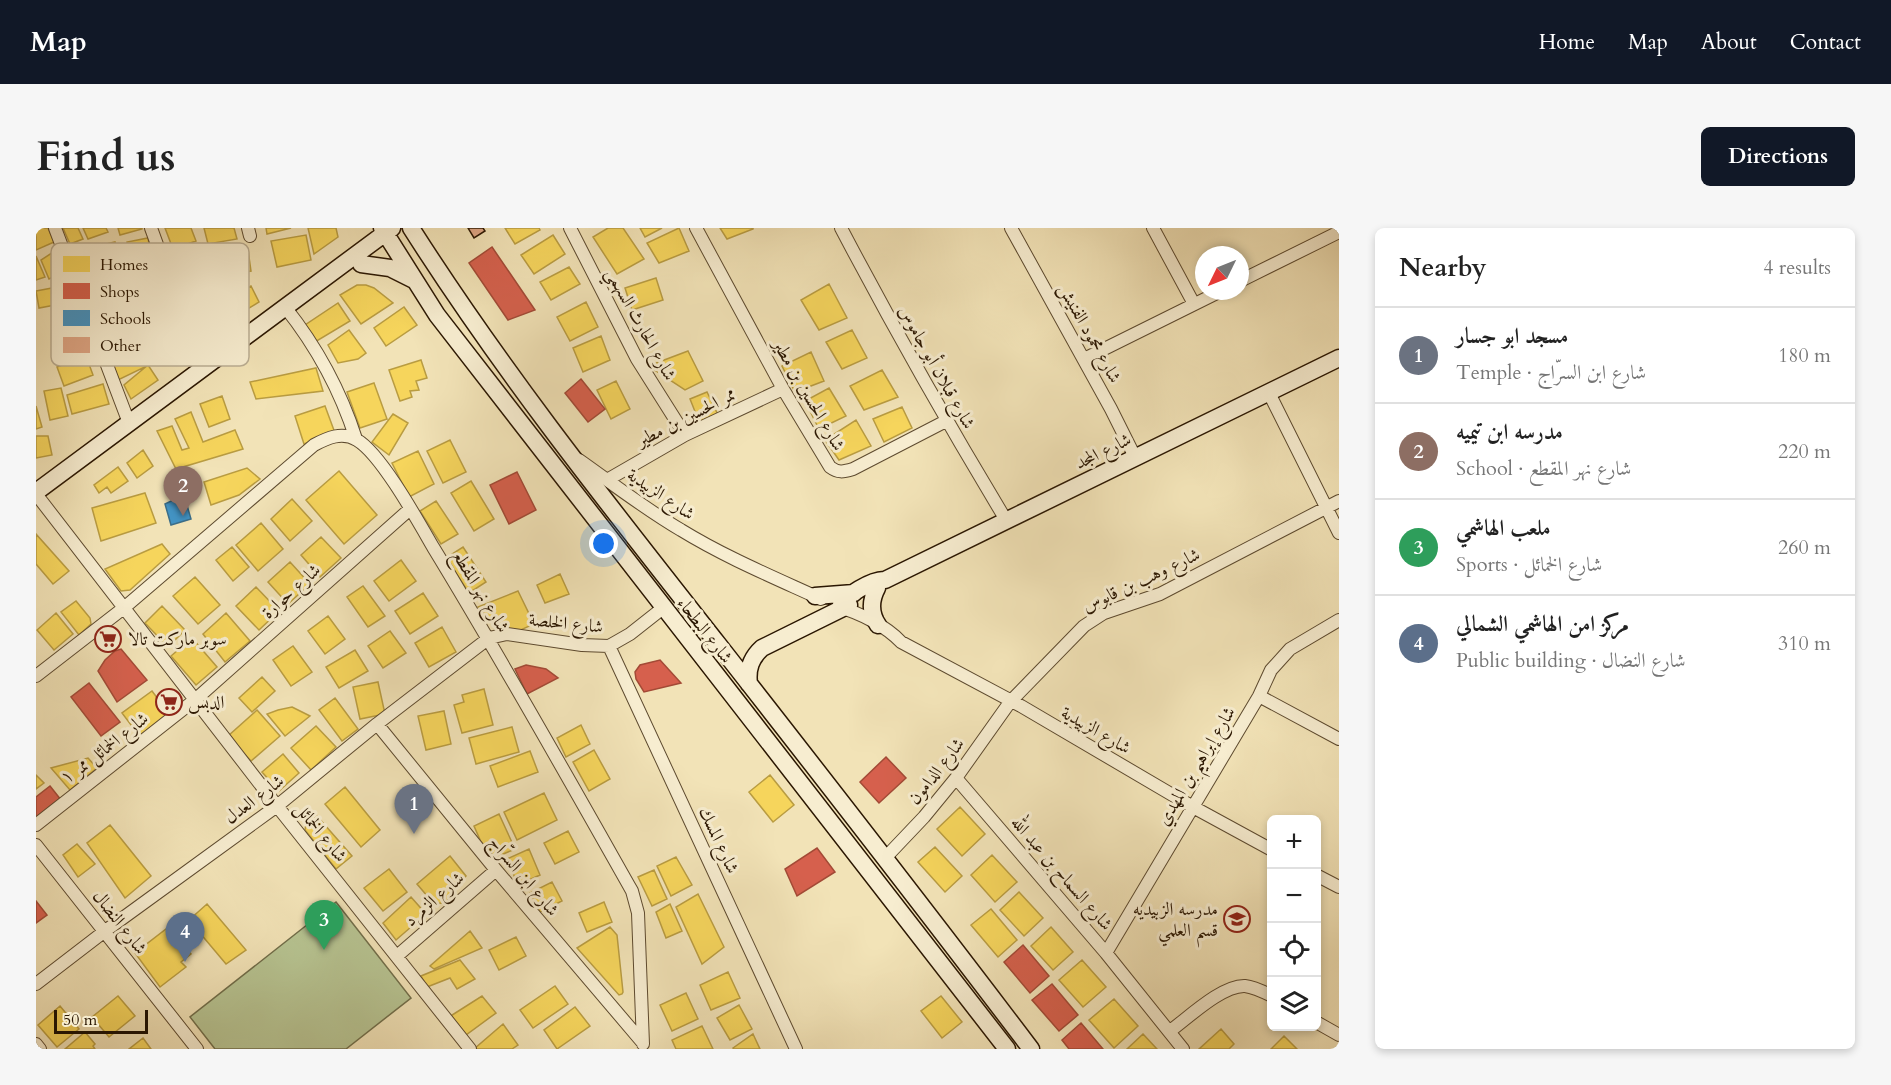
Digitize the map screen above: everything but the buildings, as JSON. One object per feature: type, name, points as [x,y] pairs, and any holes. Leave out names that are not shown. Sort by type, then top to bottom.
[{"type":"street","points":[[55,228],[61,243]]},
{"type":"street","points":[[151,228],[156,243]]},
{"type":"street","points":[[249,334],[387,233],[411,228]]},
{"type":"street","name":"شارع البطحاء","points":[[411,228],[458,301],[565,449],[886,857],[1030,1049]]},
{"type":"street","name":"شارع الحارث السهمي","points":[[570,228],[637,359],[685,435]]},
{"type":"street","name":"شارع الحسين بن مطير","points":[[696,228],[783,389],[824,459],[836,471],[843,472],[853,469],[946,421]]},
{"type":"street","name":"شارع قبلان أبو جاموس","points":[[841,228],[946,421],[1006,520]]},
{"type":"street","name":"شارع محمود الفنيش","points":[[1011,228],[1084,359],[1135,457]]},
{"type":"street","points":[[1153,228],[1194,304]]},
{"type":"street","points":[[1249,277],[1339,232]]},
{"type":"street","points":[[361,264],[387,233]]},
{"type":"street","name":"شارع البطحاء","points":[[387,233],[437,315],[1007,1049]]},
{"type":"street","points":[[341,265],[351,268],[361,264],[390,267],[416,282]]},
{"type":"street","points":[[1084,359],[1202,300]]},
{"type":"street","points":[[285,307],[301,326],[328,369],[356,439]]},
{"type":"street","name":"شارع المجد","points":[[749,684],[749,668],[762,648],[847,606],[881,584],[1006,520],[1339,358]]},
{"type":"street","points":[[107,366],[129,423]]},
{"type":"street","points":[[36,493],[206,366]]},
{"type":"street","name":"ممر الحسين بن مطير","points":[[607,480],[685,435],[783,389]]},
{"type":"street","points":[[1269,393],[1339,533]]},
{"type":"street","points":[[36,676],[125,607],[314,445],[326,438],[339,435],[356,439]]},
{"type":"street","name":"شارع نهر المقطع","points":[[356,439],[375,456],[489,638],[632,891],[638,913],[645,1046]]},
{"type":"street","name":"شارع الزبيدية","points":[[565,449],[681,530],[730,557],[840,608],[852,611],[878,625],[901,642],[1267,847]]},
{"type":"street","name":"شارع الخمائل","points":[[36,493],[277,806],[470,1049]]},
{"type":"street","name":"شارع وهب بن قابوس","points":[[1010,702],[1084,626],[1104,613],[1160,594],[1339,501]]},
{"type":"street","name":"شارع حوارة","points":[[196,699],[410,509]]},
{"type":"street","name":"شارع المجد","points":[[840,608],[843,601],[873,581],[881,584]]},
{"type":"street","points":[[878,625],[872,611],[873,595],[881,584]]},
{"type":"street","points":[[815,596],[855,593]]},
{"type":"street","name":"شارع الخلصة","points":[[489,638],[507,634],[582,645],[609,646],[630,634],[663,608]]},
{"type":"street","name":"شارع الزبيدية","points":[[840,608],[845,615],[874,632],[890,640],[901,642]]},
{"type":"street","name":"شارع إبراهيم بن المهدي","points":[[1106,953],[1259,696],[1271,670],[1290,649],[1339,620]]},
{"type":"street","name":"شارع العدل","points":[[36,984],[277,806],[377,724],[489,638]]},
{"type":"street","name":"شارع المسك","points":[[609,646],[796,1049]]},
{"type":"street","points":[[1259,696],[1339,740]]},
{"type":"street","name":"شارع الخمائل ممر ١","points":[[36,825],[196,699]]},
{"type":"street","name":"شارع الدامون","points":[[886,857],[956,778],[1010,702]]},
{"type":"street","name":"شارع ابن السرّاج","points":[[377,724],[496,870],[645,1046]]},
{"type":"street","name":"شارع السماح بن عبد الله","points":[[956,778],[1106,953],[1183,1049]]},
{"type":"street","name":"شارع النضال","points":[[36,845],[197,1049]]},
{"type":"street","points":[[869,871],[886,857]]},
{"type":"street","name":"شارع الزمرد","points":[[397,956],[496,870]]},
{"type":"street","points":[[1321,877],[1339,887]]},
{"type":"street","points":[[1170,1032],[1217,996],[1230,989],[1246,986],[1267,994]]},
{"type":"street","points":[[1321,1024],[1339,1035]]},
{"type":"street","points":[[36,1044],[40,1049]]},
{"type":"green space","points":[[336,902],[411,998],[346,1049],[215,1049],[190,1017]]},
{"type":"place","name":"مدرسه ابن تيميه","points":[[183,516]]},
{"type":"place","name":"سوبر ماركت تالا","points":[[108,639]]},
{"type":"place","name":"الدبس","points":[[169,702]]},
{"type":"place","name":"مسجد ابو جسار","points":[[414,834]]},
{"type":"place","name":"مدرسه الزبيديه قسم العلمي","points":[[1237,919]]},
{"type":"place","name":"ملعب الهاشمي","points":[[324,950]]},
{"type":"place","name":"مركز امن الهاشمي الشمالي","points":[[185,962]]}]
